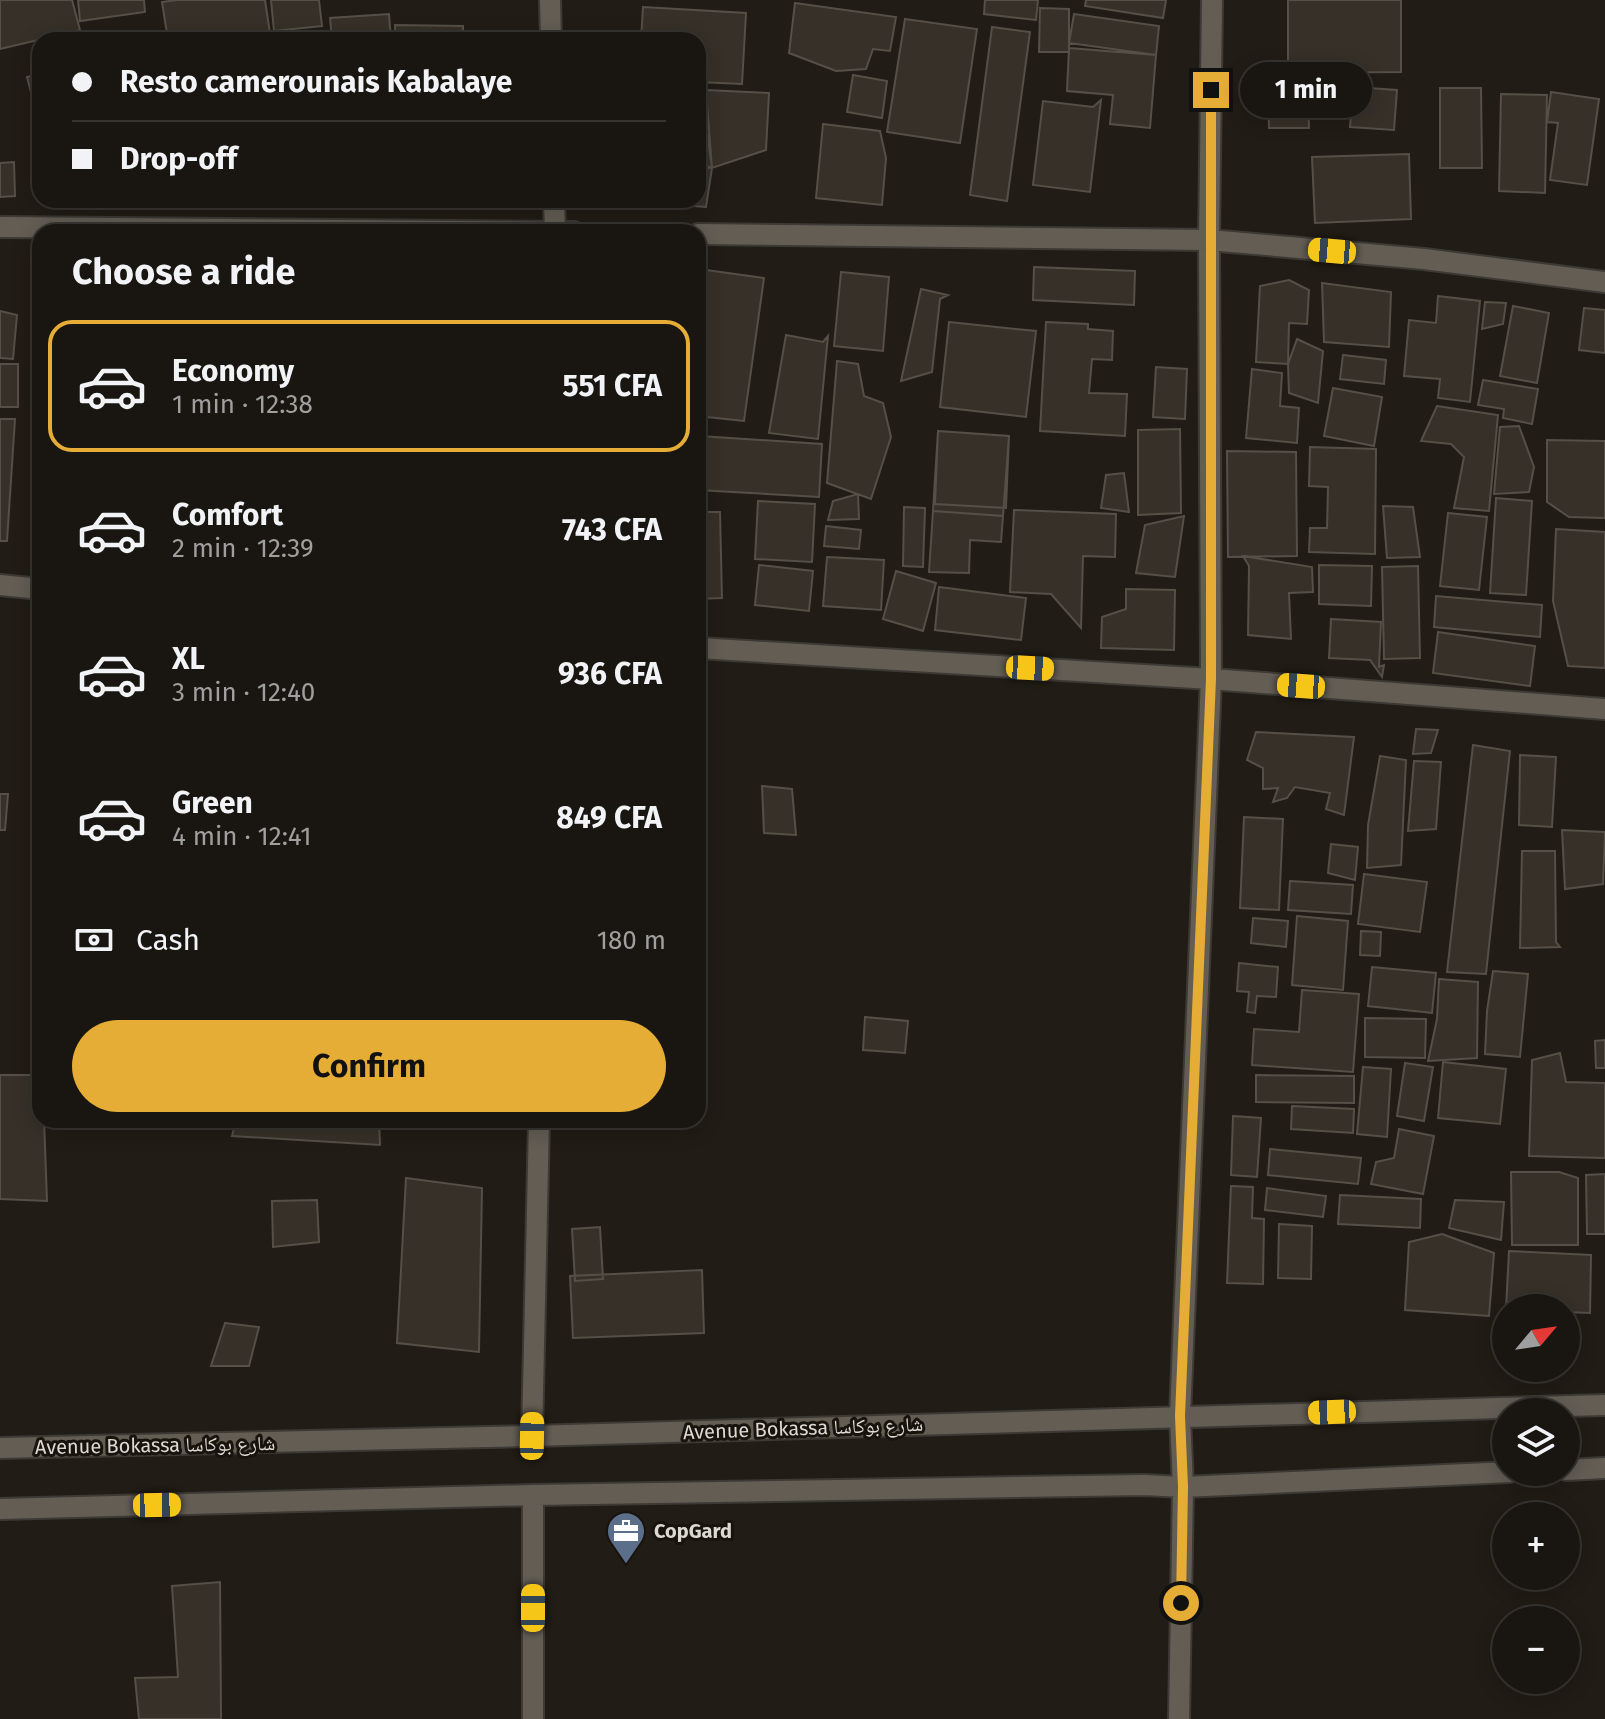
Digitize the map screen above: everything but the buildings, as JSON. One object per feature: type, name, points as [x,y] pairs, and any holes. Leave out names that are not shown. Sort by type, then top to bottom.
[{"type":"street","points":[[550,0],[551,32]]},
{"type":"street","points":[[1179,1719],[1183,1487],[1180,1416],[1211,679],[1209,240],[1212,0]]},
{"type":"street","points":[[0,227],[32,227]]},
{"type":"street","points":[[706,234],[1209,240],[1424,259],[1605,282]]},
{"type":"street","points":[[0,585],[32,588]]},
{"type":"street","points":[[706,648],[1211,679],[1605,709]]},
{"type":"street","points":[[532,1436],[539,1128]]},
{"type":"street","name":"Avenue Bokassa شارع بوكاسا","points":[[0,1448],[1605,1405]]},
{"type":"street","points":[[1580,1469],[1605,1468]]},
{"type":"street","points":[[0,1509],[533,1495],[1144,1485],[1183,1487],[1492,1473]]},
{"type":"street","points":[[533,1495],[533,1719]]},
{"type":"place","name":"CopGard","points":[[626,1565]]},
{"type":"route","points":[[1181,1603],[1183,1487],[1180,1416],[1211,679],[1211,90]]}]
